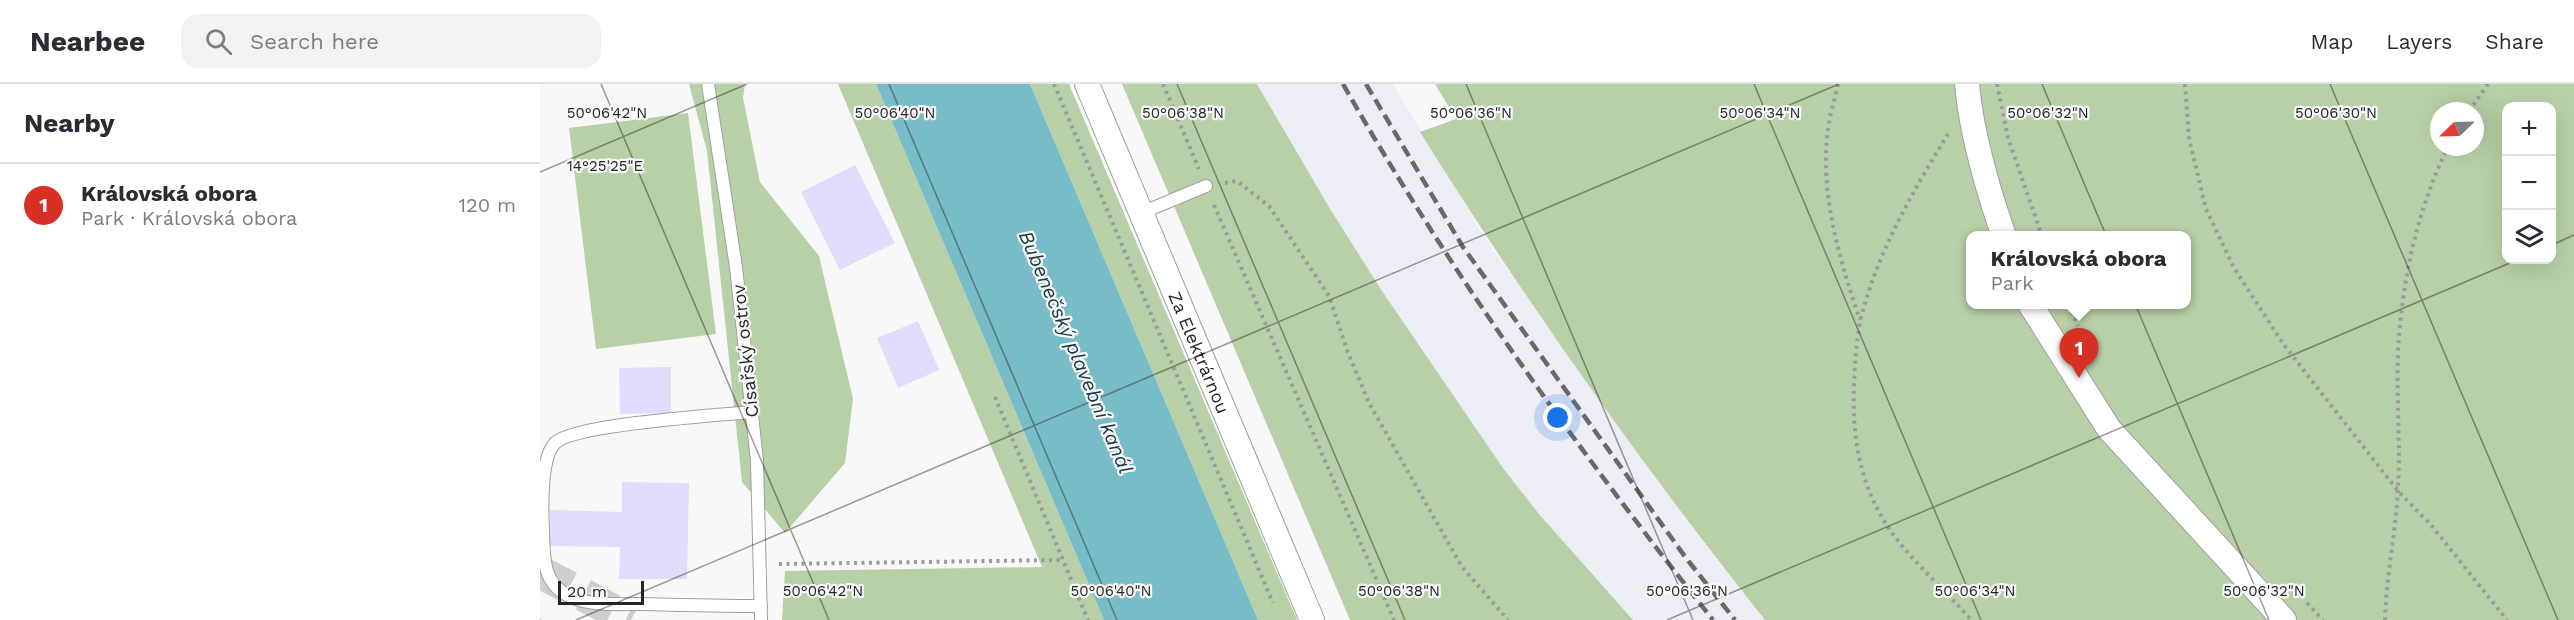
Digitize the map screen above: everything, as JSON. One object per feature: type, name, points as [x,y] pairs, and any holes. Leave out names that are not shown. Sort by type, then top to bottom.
[{"type":"street","name":"Za Elektrárnou","points":[[1086,84],[1312,620]]},
{"type":"street","points":[[1968,94],[2002,231]]},
{"type":"street","points":[[2033,309],[2109,429],[2284,620]]},
{"type":"lane","name":"Císařský ostrov","points":[[708,84],[736,267],[757,461],[761,620]]},
{"type":"lane","points":[[1140,213],[1206,186]]},
{"type":"lane","points":[[752,412],[629,424],[573,433],[555,443],[545,464],[542,490],[544,568],[558,588],[572,598],[606,604],[761,606]]},
{"type":"path","points":[[1054,84],[1276,609]]},
{"type":"path","points":[[1163,84],[1394,620]]},
{"type":"path","points":[[1838,84],[1828,131],[1829,192],[1839,256],[1861,321]]},
{"type":"path","points":[[1997,84],[2008,138],[2040,231]]},
{"type":"path","points":[[2185,84],[2189,138],[2206,209],[2235,268],[2284,345],[2398,491],[2431,525],[2507,620]]},
{"type":"path","points":[[2475,102],[2487,84]]},
{"type":"path","points":[[1968,94],[1887,245],[1868,293],[1856,348],[1853,415],[1859,460],[1874,503],[1898,541],[1971,620]]},
{"type":"path","points":[[2385,620],[2385,599],[2398,491],[2399,339],[2404,293],[2410,254],[2419,222],[2445,156]]},
{"type":"path","points":[[1206,186],[1237,182],[1269,206],[1329,296],[1368,403],[1462,567],[1508,620]]},
{"type":"path","points":[[2071,309],[2083,335]]},
{"type":"path","points":[[995,397],[1088,620]]},
{"type":"path","points":[[759,564],[1063,560]]},
{"type":"path","points":[[2299,595],[2323,620]]},
{"type":"shaded area","points":[[1257,84],[1393,84],[1483,234],[1543,321],[1704,543],[1765,620],[1633,620],[1539,514],[1503,468],[1380,288],[1329,207]]},
{"type":"green space","points":[[689,84],[745,84],[743,98],[760,182],[819,256],[853,399],[845,463],[785,533],[742,482],[707,151]]},
{"type":"green space","points":[[838,84],[876,84],[1104,620],[782,620],[785,571],[1042,567]]},
{"type":"green space","points":[[1030,84],[1069,84],[1297,620],[1258,620]]},
{"type":"green space","points":[[1122,84],[1257,84],[1329,207],[1380,288],[1503,468],[1539,514],[1633,620],[1350,620]]},
{"type":"green space","points":[[1435,84],[2574,84],[2574,620],[1765,620],[1585,381],[1420,132],[1456,119]]},
{"type":"green space","points":[[688,113],[716,334],[596,349],[569,128]]},
{"type":"water","name":"Bubenečský plavební kanál","points":[[876,84],[1030,84],[1258,620],[1104,620]]},
{"type":"building","points":[[855,165],[895,243],[840,270],[801,192]]},
{"type":"building","points":[[918,321],[939,370],[898,388],[877,338]]},
{"type":"building","points":[[671,367],[671,413],[620,414],[619,368]]},
{"type":"building","points":[[622,482],[689,483],[687,579],[619,579],[620,547],[549,546],[550,510],[622,512]]},
{"type":"tunnel","points":[[540,572],[631,620]]},
{"type":"railway","points":[[1343,84],[1427,224],[1471,292],[1565,426],[1713,620]]},
{"type":"railway","points":[[1366,84],[1463,247],[1686,558],[1735,620]]},
{"type":"place","name":"Královská obora","points":[[2079,378]]}]
